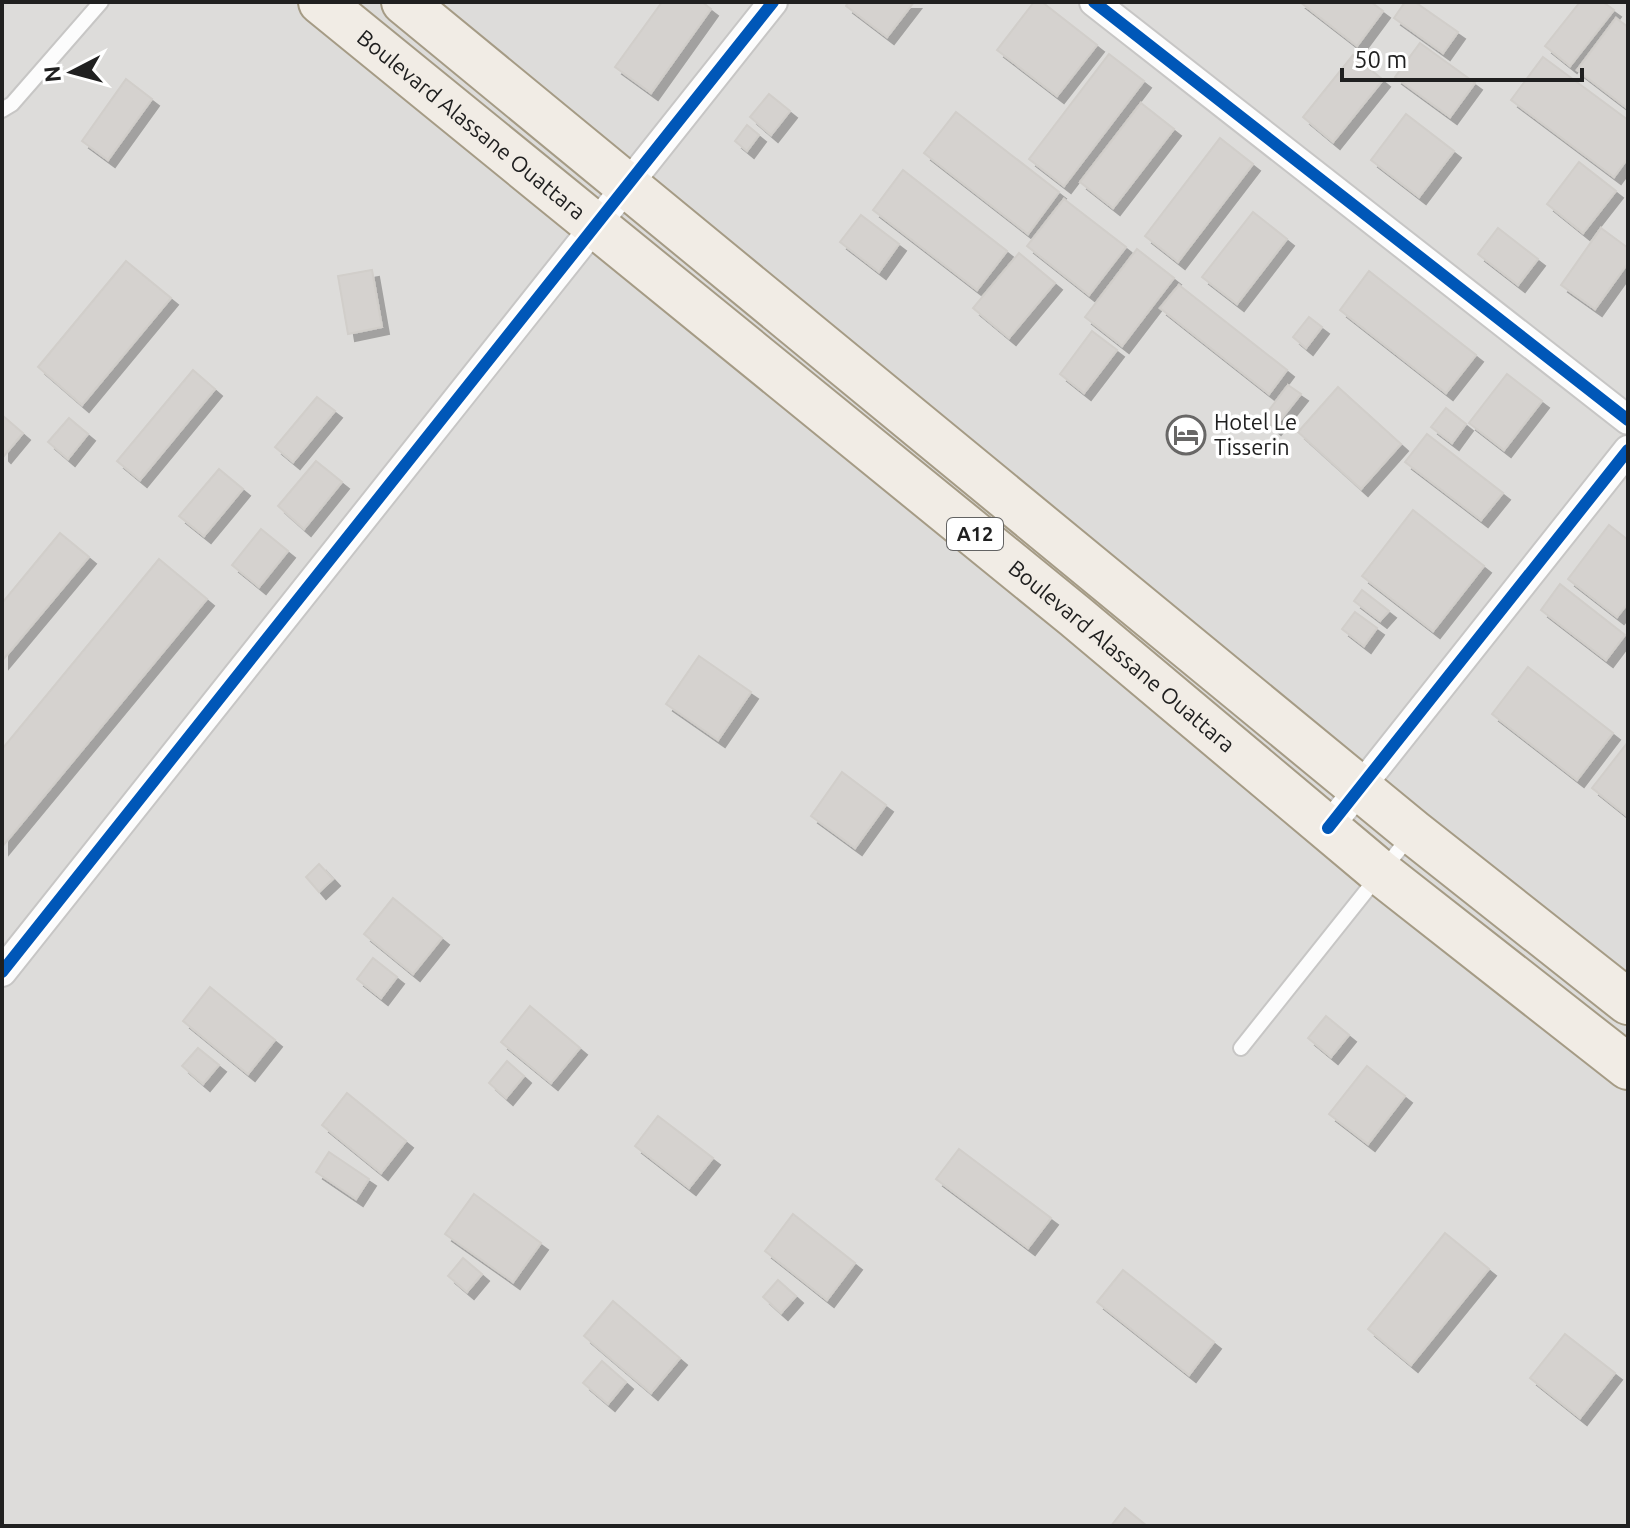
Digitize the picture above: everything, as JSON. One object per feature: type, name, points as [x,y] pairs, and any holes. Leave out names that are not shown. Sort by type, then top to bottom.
[{"type":"main road","name":"Boulevard Alassane Ouattara","points":[[321,2],[1075,616],[1381,873],[1628,1067]]},
{"type":"main road","name":"A12","points":[[407,3],[1358,787],[1628,1002]]},
{"type":"street","points":[[2,972],[773,2]]},
{"type":"street","points":[[1094,2],[1628,420]]},
{"type":"street","points":[[1328,828],[1628,450]]},
{"type":"lane","points":[[2,110],[12,104],[101,2]]},
{"type":"lane","points":[[1241,1048],[1413,832]]},
{"type":"shaded area","points":[[2,2],[1628,2],[1628,1526],[2,1526]]},
{"type":"building","points":[[662,2],[702,2],[711,9],[651,93],[615,67]]},
{"type":"building","points":[[848,2],[914,2],[887,37],[846,6]]},
{"type":"building","points":[[1034,2],[1042,2],[1097,45],[1057,96],[997,50]]},
{"type":"building","points":[[1300,2],[1371,2],[1383,11],[1357,46]]},
{"type":"building","points":[[1405,2],[1415,2],[1458,32],[1443,53],[1394,18]]},
{"type":"building","points":[[1580,2],[1603,2],[1614,10],[1570,66],[1545,46]]},
{"type":"building","points":[[1616,18],[1628,27],[1628,109],[1577,70]]},
{"type":"building","points":[[1420,43],[1475,83],[1450,117],[1395,77]]},
{"type":"building","points":[[1109,54],[1144,81],[1064,186],[1029,159]]},
{"type":"building","points":[[1353,55],[1383,80],[1333,142],[1303,117]]},
{"type":"building","points":[[1543,57],[1628,120],[1628,158],[1614,177],[1511,100]]},
{"type":"building","points":[[126,79],[152,99],[108,160],[82,141]]},
{"type":"building","points":[[769,94],[790,111],[771,135],[750,117]]},
{"type":"building","points":[[1141,103],[1174,129],[1113,208],[1080,182]]},
{"type":"building","points":[[956,112],[1059,192],[1028,234],[924,153]]},
{"type":"building","points":[[1406,114],[1454,151],[1419,197],[1371,160]]},
{"type":"building","points":[[747,125],[759,135],[747,151],[735,141]]},
{"type":"building","points":[[1220,138],[1253,164],[1178,262],[1145,236]]},
{"type":"building","points":[[1579,162],[1616,191],[1583,233],[1547,204]]},
{"type":"building","points":[[903,170],[1007,251],[977,290],[873,210]]},
{"type":"building","points":[[1064,199],[1126,247],[1089,295],[1027,246]]},
{"type":"building","points":[[1253,212],[1287,239],[1237,304],[1202,277]]},
{"type":"building","points":[[861,215],[899,244],[879,272],[840,242]]},
{"type":"building","points":[[1498,228],[1538,259],[1518,285],[1478,254]]},
{"type":"building","points":[[1601,228],[1628,248],[1628,263],[1595,309],[1561,285]]},
{"type":"building","points":[[1137,249],[1174,278],[1122,346],[1085,317]]},
{"type":"building","points":[[1019,253],[1055,283],[1009,338],[973,308]]},
{"type":"building","points":[[126,261],[171,298],[82,405],[38,367]]},
{"type":"building","points":[[372,270],[382,327],[348,334],[338,276]]},
{"type":"building","points":[[1369,271],[1476,355],[1446,393],[1340,310]]},
{"type":"building","points":[[1179,285],[1287,370],[1269,394],[1160,308]]},
{"type":"building","points":[[1309,317],[1322,327],[1306,348],[1293,337]]},
{"type":"building","points":[[1092,331],[1117,350],[1084,393],[1060,374]]},
{"type":"building","points":[[193,370],[215,389],[140,480],[117,461]]},
{"type":"building","points":[[1507,374],[1542,401],[1504,450],[1469,423]]},
{"type":"building","points":[[1288,385],[1301,394],[1274,428],[1263,418]]},
{"type":"building","points":[[1338,387],[1401,444],[1361,489],[1298,432]]},
{"type":"building","points":[[317,397],[335,411],[293,462],[275,447]]},
{"type":"building","points":[[1446,408],[1466,424],[1452,443],[1431,427]]},
{"type":"building","points":[[2,415],[23,433],[4,456],[2,454]]},
{"type":"building","points":[[69,418],[88,434],[68,459],[48,442]]},
{"type":"building","points":[[1427,434],[1503,493],[1481,520],[1405,462]]},
{"type":"building","points":[[316,461],[342,482],[304,529],[278,506]]},
{"type":"building","points":[[219,469],[243,489],[204,536],[179,516]]},
{"type":"building","points":[[1413,510],[1484,566],[1433,631],[1362,576]]},
{"type":"building","points":[[1609,525],[1628,540],[1628,603],[1617,617],[1568,579]]},
{"type":"building","points":[[261,529],[288,551],[259,587],[232,565]]},
{"type":"building","points":[[60,533],[89,557],[2,661],[2,603]]},
{"type":"building","points":[[159,559],[207,599],[2,847],[2,749]]},
{"type":"building","points":[[1560,584],[1625,635],[1606,660],[1541,610]]},
{"type":"building","points":[[1362,590],[1389,611],[1380,621],[1354,601]]},
{"type":"building","points":[[1355,612],[1377,628],[1364,646],[1342,629]]},
{"type":"building","points":[[699,656],[751,692],[718,740],[666,704]]},
{"type":"building","points":[[1528,667],[1613,733],[1577,780],[1492,714]]},
{"type":"building","points":[[1628,742],[1628,817],[1592,788]]},
{"type":"building","points":[[842,772],[886,805],[855,848],[811,816]]},
{"type":"building","points":[[319,864],[333,879],[319,892],[306,877]]},
{"type":"building","points":[[393,898],[442,938],[413,974],[364,934]]},
{"type":"building","points":[[373,958],[397,977],[381,998],[357,979]]},
{"type":"building","points":[[210,987],[275,1040],[248,1074],[183,1021]]},
{"type":"building","points":[[530,1006],[580,1048],[551,1083],[501,1042]]},
{"type":"building","points":[[1326,1016],[1349,1035],[1331,1057],[1308,1038]]},
{"type":"building","points":[[198,1048],[219,1065],[203,1084],[182,1066]]},
{"type":"building","points":[[507,1061],[524,1076],[506,1098],[489,1083]]},
{"type":"building","points":[[1367,1066],[1405,1096],[1368,1144],[1329,1114]]},
{"type":"building","points":[[347,1093],[406,1141],[381,1173],[322,1125]]},
{"type":"building","points":[[658,1116],[713,1158],[689,1188],[635,1146]]},
{"type":"building","points":[[959,1149],[1051,1218],[1028,1248],[936,1179]]},
{"type":"building","points":[[329,1152],[369,1179],[356,1199],[316,1172]]},
{"type":"building","points":[[474,1194],[541,1243],[513,1282],[445,1234]]},
{"type":"building","points":[[793,1214],[855,1263],[827,1300],[765,1251]]},
{"type":"building","points":[[1445,1233],[1489,1269],[1411,1365],[1368,1329]]},
{"type":"building","points":[[463,1258],[482,1274],[467,1292],[448,1276]]},
{"type":"building","points":[[1123,1270],[1214,1342],[1189,1375],[1097,1302]]},
{"type":"building","points":[[778,1280],[796,1296],[781,1313],[763,1297]]},
{"type":"building","points":[[613,1301],[680,1358],[651,1393],[584,1336]]},
{"type":"building","points":[[1565,1334],[1615,1373],[1580,1418],[1530,1378]]},
{"type":"building","points":[[602,1361],[626,1382],[608,1404],[583,1383]]},
{"type":"building","points":[[1125,1508],[1147,1526],[1111,1526]]},
{"type":"cycle path","points":[[2,972],[773,2]]},
{"type":"cycle path","points":[[1094,2],[1628,420]]},
{"type":"cycle path","points":[[1328,828],[1628,450]]},
{"type":"place","name":"Hotel Le Tisserin","points":[[1186,435]]}]
